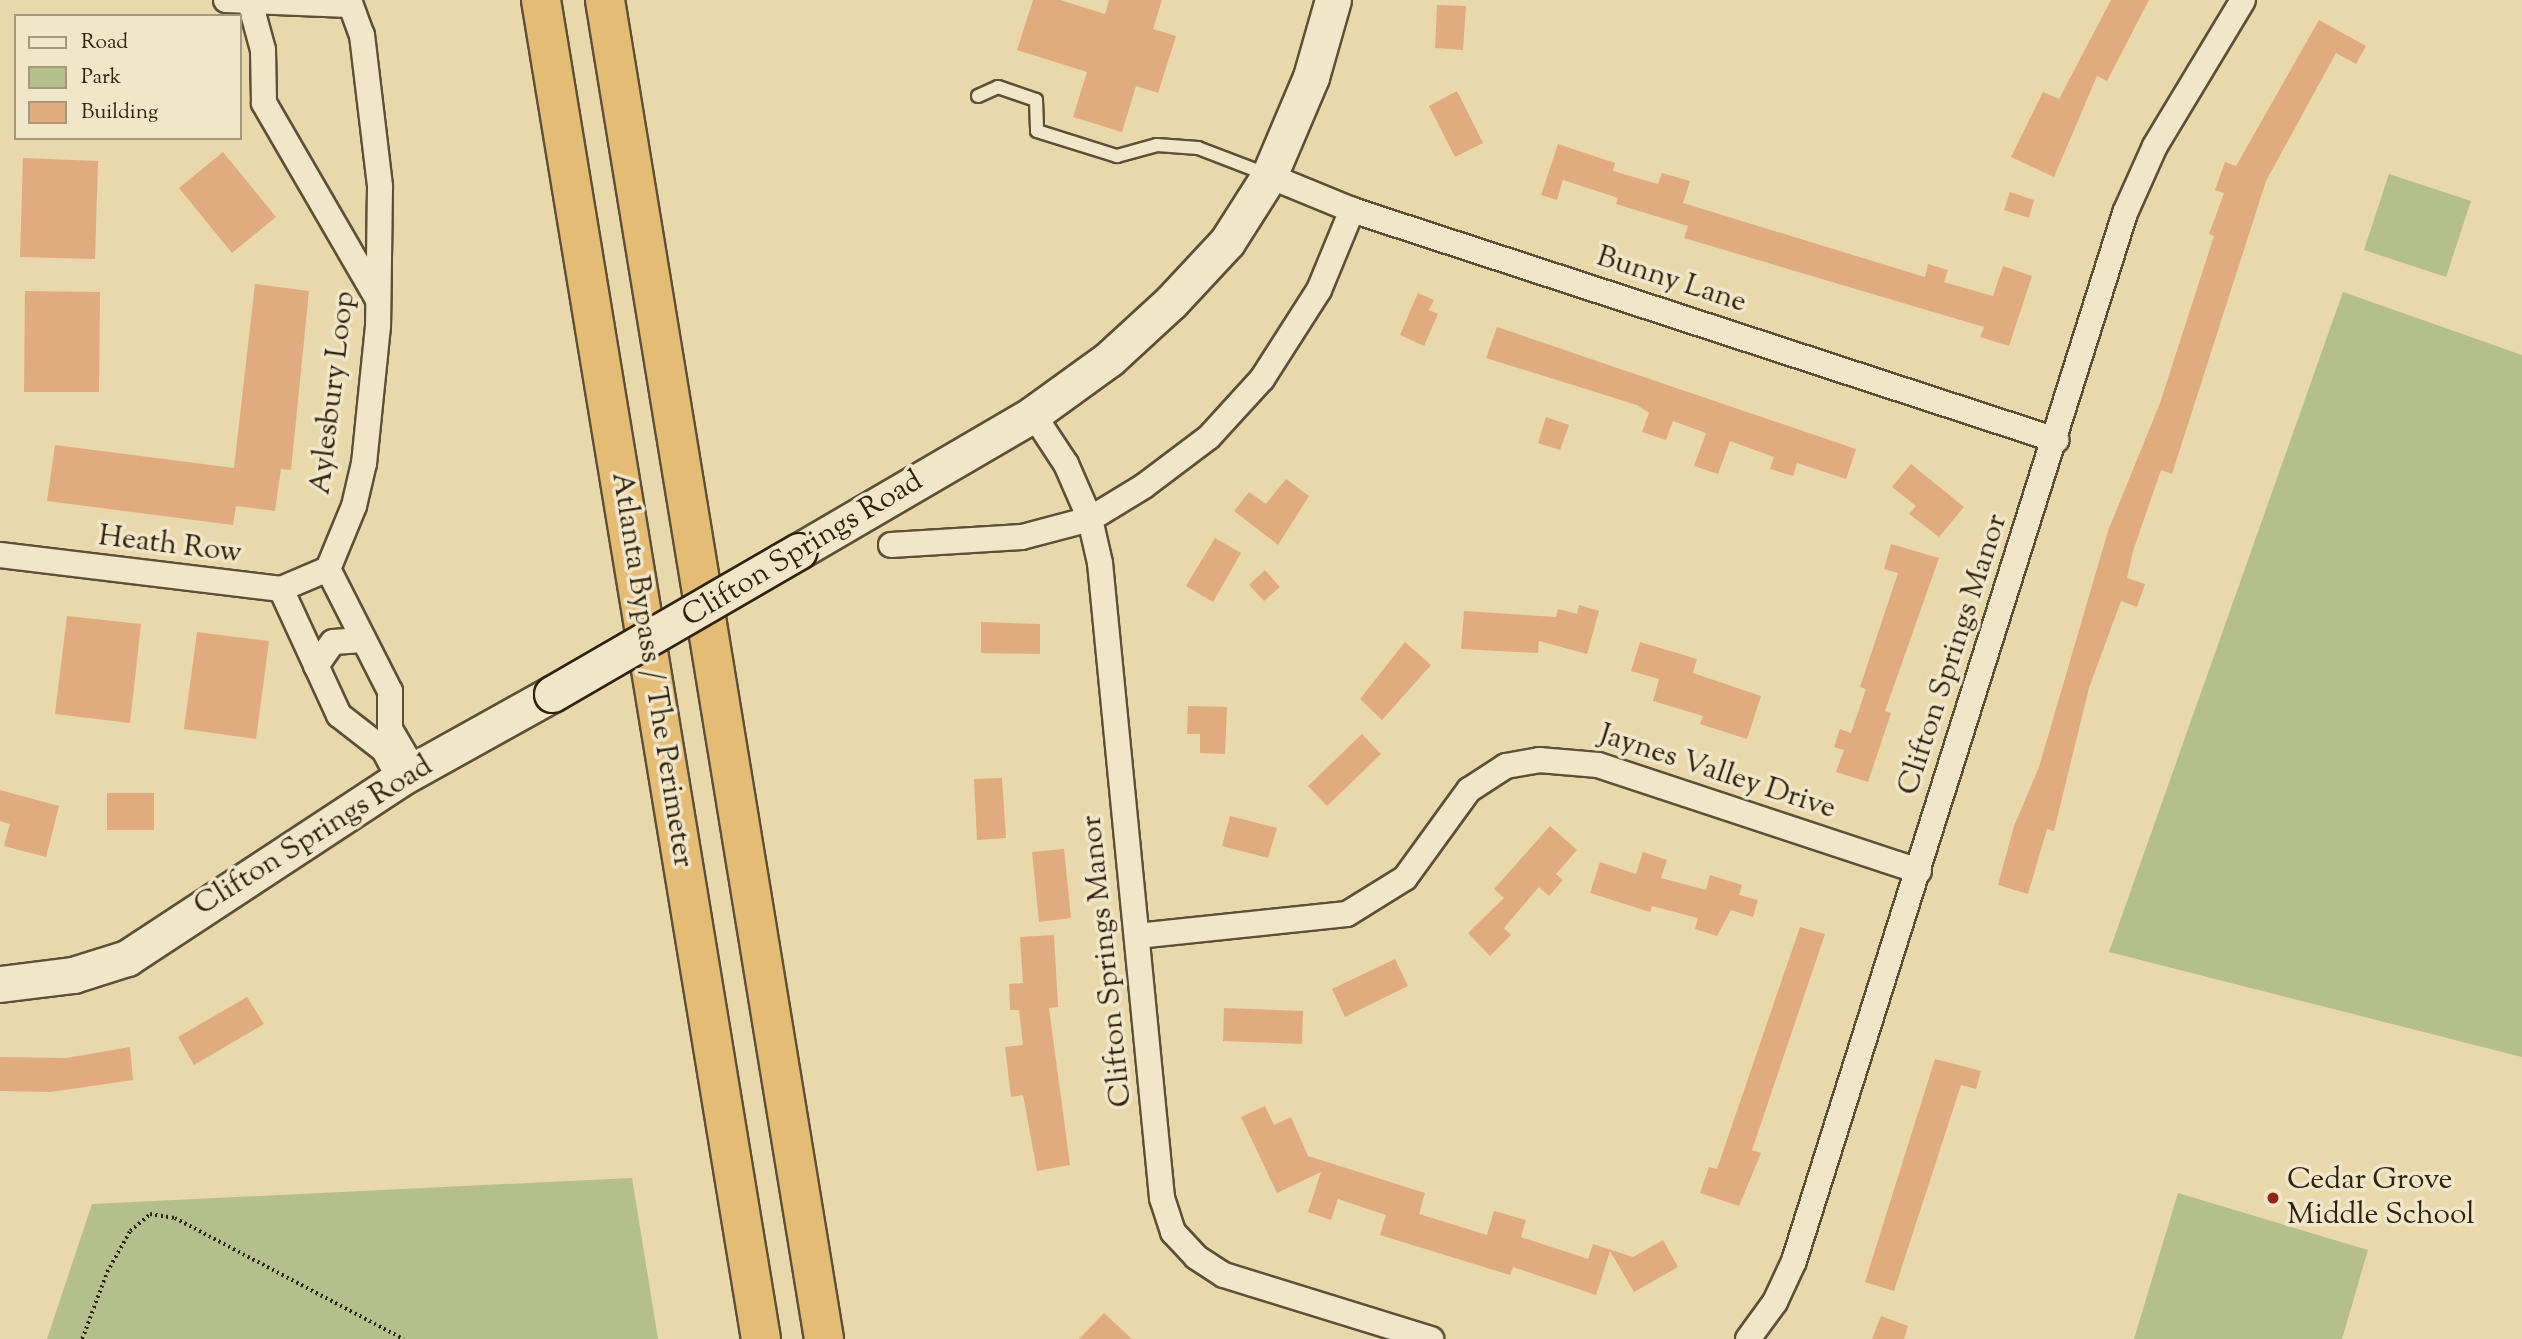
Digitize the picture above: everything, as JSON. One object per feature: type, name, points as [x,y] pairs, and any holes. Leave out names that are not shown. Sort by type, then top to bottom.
[{"type":"highway","name":"Atlanta Bypass / The Perimeter","points":[[541,0],[761,1339]]},
{"type":"highway","name":"Atlanta Bypass / The Perimeter","points":[[605,0],[824,1339]]},
{"type":"street","name":"Clifton Springs Road","points":[[0,984],[73,975],[127,958],[407,775],[552,694],[1033,414],[1109,359],[1171,302],[1227,242],[1269,176],[1311,77],[1333,0]]},
{"type":"street","name":"Clifton Springs Manor","points":[[1748,1339],[1775,1302],[1794,1261],[2056,440],[2125,213],[2155,146],[2243,0]]},
{"type":"street","points":[[349,2],[238,1],[263,50],[264,103],[379,300]]},
{"type":"street","name":"Aylesbury Loop","points":[[328,569],[354,506],[364,463],[379,300],[380,187],[362,34],[349,2]]},
{"type":"street","name":"Bunny Lane","points":[[1269,176],[1352,210],[2056,440]]},
{"type":"street","points":[[891,545],[1023,537],[1090,519],[1209,437],[1262,379],[1320,290],[1352,210]]},
{"type":"street","name":"Clifton Springs Manor","points":[[1033,414],[1066,464],[1090,519],[1100,564],[1162,1198],[1173,1232],[1196,1257],[1224,1275],[1432,1339]]},
{"type":"street","name":"Heath Row","points":[[0,555],[281,589],[328,569]]},
{"type":"street","points":[[328,569],[390,691],[390,729],[407,775]]},
{"type":"street","points":[[281,589],[339,715],[384,750],[407,775]]},
{"type":"street","points":[[316,666],[333,642],[363,640]]},
{"type":"street","name":"Jaynes Valley Drive","points":[[1137,936],[1347,914],[1405,878],[1469,790],[1506,766],[1539,760],[1598,765],[1919,871]]},
{"type":"lane","points":[[978,96],[998,87],[1036,100],[1037,131],[1117,156],[1157,145],[1198,148],[1269,176]]},
{"type":"path","points":[[82,1339],[107,1272],[130,1231],[150,1214],[186,1223],[404,1339]]},
{"type":"green space","points":[[2389,174],[2471,201],[2446,277],[2364,250]]},
{"type":"green space","points":[[2343,292],[2522,355],[2522,1057],[2109,952]]},
{"type":"green space","points":[[632,1178],[658,1339],[47,1339],[92,1204]]},
{"type":"green space","points":[[2178,1193],[2368,1250],[2342,1339],[2134,1339]]},
{"type":"building","points":[[1033,0],[1060,0],[1105,14],[1109,0],[1162,0],[1153,29],[1176,36],[1158,93],[1136,86],[1122,132],[1073,117],[1087,72],[1017,50]]},
{"type":"building","points":[[2111,0],[2149,0],[2107,81],[2097,76],[2054,177],[2011,157],[2043,92],[2059,99]]},
{"type":"building","points":[[1437,5],[1466,6],[1463,50],[1435,48]]},
{"type":"building","points":[[2319,20],[2366,46],[2356,64],[2336,53],[2266,181],[2172,474],[2161,470],[2133,551],[2127,578],[2145,584],[2137,607],[2121,601],[2089,688],[2054,831],[2047,829],[2028,894],[1998,885],[2014,826],[2039,767],[2108,531],[2160,403],[2214,236],[2209,234],[2224,193],[2215,190],[2225,162],[2236,166]]},
{"type":"building","points":[[1457,91],[1483,143],[1455,157],[1429,106]]},
{"type":"building","points":[[1558,144],[1615,163],[1613,171],[1658,184],[1662,173],[1690,181],[1683,203],[1925,277],[1928,264],[1948,270],[1944,282],[1993,296],[2003,266],[2032,276],[2009,346],[1980,337],[1984,327],[1684,238],[1688,226],[1616,204],[1618,198],[1563,180],[1557,200],[1541,195]]},
{"type":"building","points":[[223,152],[276,217],[232,253],[179,188]]},
{"type":"building","points":[[23,158],[98,161],[95,259],[20,257]]},
{"type":"building","points":[[2010,192],[2034,200],[2029,218],[2004,210]]},
{"type":"building","points":[[255,284],[309,291],[291,470],[281,469],[275,511],[236,506],[233,525],[47,501],[55,445],[234,468]]},
{"type":"building","points":[[25,291],[100,292],[99,392],[24,392]]},
{"type":"building","points":[[1418,293],[1434,300],[1429,310],[1438,314],[1424,346],[1400,335]]},
{"type":"building","points":[[1497,327],[1856,449],[1846,479],[1797,463],[1793,476],[1770,469],[1774,457],[1730,441],[1718,474],[1694,466],[1706,433],[1673,421],[1666,440],[1642,432],[1649,413],[1637,405],[1486,358]]},
{"type":"building","points":[[1546,417],[1569,425],[1560,450],[1538,443]]},
{"type":"building","points":[[1911,464],[1964,507],[1939,537],[1909,514],[1916,506],[1892,487]]},
{"type":"building","points":[[1286,479],[1309,496],[1278,545],[1234,511],[1249,492],[1266,504]]},
{"type":"building","points":[[1215,538],[1241,553],[1213,602],[1186,586]]},
{"type":"building","points":[[1891,544],[1939,558],[1885,711],[1891,713],[1868,782],[1836,772],[1844,750],[1834,747],[1840,729],[1851,733],[1866,689],[1860,687],[1898,573],[1884,569]]},
{"type":"building","points":[[1265,570],[1280,587],[1264,601],[1249,585]]},
{"type":"building","points":[[1579,605],[1599,611],[1587,654],[1539,641],[1538,653],[1461,649],[1464,611],[1556,617],[1558,609],[1577,614]]},
{"type":"building","points":[[67,616],[141,624],[130,723],[55,714]]},
{"type":"building","points":[[981,622],[1040,624],[1040,654],[981,653]]},
{"type":"building","points":[[197,632],[269,641],[256,739],[184,729]]},
{"type":"building","points":[[1405,642],[1431,665],[1382,720],[1360,699]]},
{"type":"building","points":[[1640,642],[1697,659],[1693,673],[1761,696],[1747,739],[1700,724],[1703,716],[1653,701],[1659,679],[1631,671]]},
{"type":"building","points":[[1188,706],[1227,707],[1225,754],[1200,753],[1200,734],[1187,734]]},
{"type":"building","points":[[1362,734],[1381,754],[1327,806],[1308,786]]},
{"type":"building","points":[[1002,778],[1006,838],[977,840],[974,779]]},
{"type":"building","points":[[0,790],[59,806],[46,857],[4,846],[10,824],[0,821]]},
{"type":"building","points":[[107,793],[154,793],[154,830],[107,830]]},
{"type":"building","points":[[1230,816],[1277,828],[1268,858],[1222,846]]},
{"type":"building","points":[[1550,826],[1577,850],[1556,874],[1563,880],[1549,896],[1539,887],[1504,928],[1511,935],[1490,956],[1468,933],[1504,898],[1494,889]]},
{"type":"building","points":[[1064,849],[1071,918],[1039,922],[1032,852]]},
{"type":"building","points":[[1643,852],[1667,860],[1661,878],[1706,890],[1710,875],[1742,885],[1739,895],[1758,900],[1753,917],[1731,910],[1717,936],[1695,929],[1698,918],[1652,906],[1650,912],[1590,893],[1600,862],[1636,874]]},
{"type":"building","points":[[1800,927],[1825,934],[1752,1150],[1761,1153],[1739,1206],[1700,1193],[1709,1167],[1717,1169]]},
{"type":"building","points":[[1054,935],[1058,1007],[1049,1008],[1070,1165],[1037,1171],[1023,1095],[1011,1097],[1005,1047],[1023,1045],[1019,1010],[1010,1010],[1009,984],[1023,983],[1020,937]]},
{"type":"building","points":[[1395,959],[1408,986],[1345,1017],[1332,989]]},
{"type":"building","points":[[247,997],[264,1024],[194,1065],[178,1037]]},
{"type":"building","points":[[1224,1008],[1303,1011],[1302,1044],[1223,1041]]},
{"type":"building","points":[[130,1047],[133,1080],[51,1092],[0,1091],[0,1057],[66,1058]]},
{"type":"building","points":[[1935,1059],[1981,1071],[1976,1089],[1961,1085],[1894,1291],[1865,1282]]},
{"type":"building","points":[[1265,1106],[1274,1125],[1291,1117],[1308,1156],[1425,1193],[1419,1214],[1487,1235],[1494,1211],[1526,1220],[1521,1237],[1588,1259],[1593,1244],[1633,1257],[1663,1240],[1678,1267],[1634,1292],[1610,1251],[1596,1295],[1513,1267],[1510,1275],[1380,1235],[1386,1215],[1338,1199],[1331,1220],[1308,1212],[1321,1172],[1277,1193],[1241,1117]]},
{"type":"building","points":[[1104,1313],[1132,1339],[1079,1339]]},
{"type":"building","points":[[1881,1316],[1908,1326],[1904,1339],[1872,1339]]},
{"type":"place","name":"Cedar Grove Middle School","points":[[2273,1198]]}]
